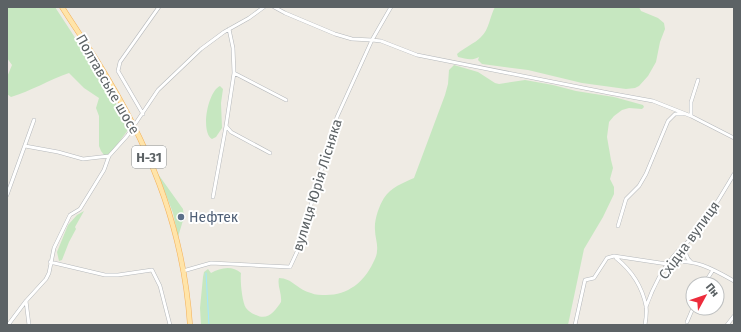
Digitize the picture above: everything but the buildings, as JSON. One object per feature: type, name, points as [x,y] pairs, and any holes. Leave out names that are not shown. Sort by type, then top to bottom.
[{"type":"main road","name":"Полтавське шосе","points":[[62,7],[109,80],[134,126],[153,167],[170,211],[183,271],[190,325]]},
{"type":"street","points":[[143,114],[118,71],[118,68],[120,62],[159,7]]},
{"type":"street","points":[[8,325],[26,301],[46,279],[54,248],[70,216],[80,209],[104,170],[109,156],[127,136],[158,90],[201,49],[264,7]]},
{"type":"street","points":[[274,7],[335,34],[352,39],[372,40],[417,55],[653,101],[691,116],[734,138]]},
{"type":"street","name":"вулиця Юрія Лісняка","points":[[183,271],[211,263],[290,267],[297,252],[337,117],[372,40],[392,7]]},
{"type":"street","points":[[212,197],[226,126],[234,73],[233,48],[229,29]]},
{"type":"street","points":[[234,73],[286,100]]},
{"type":"street","points":[[691,116],[691,102],[698,80]]},
{"type":"street","points":[[618,226],[626,199],[642,180],[656,152],[668,121],[675,114],[684,114]]},
{"type":"street","points":[[7,195],[34,120]]},
{"type":"street","points":[[226,126],[231,132],[270,153]]},
{"type":"street","points":[[25,146],[58,152],[83,159],[109,156]]},
{"type":"street","name":"Східна вулиця","points":[[646,307],[652,292],[668,263],[688,242],[710,214],[734,174]]},
{"type":"street","points":[[688,242],[686,252],[688,259],[691,262]]},
{"type":"street","points":[[614,256],[625,265],[638,282],[646,307],[645,325]]},
{"type":"street","points":[[575,325],[584,280],[594,278],[607,258],[614,256],[668,263],[678,261],[691,262],[713,270],[734,281]]},
{"type":"street","points":[[50,262],[105,275],[118,275],[150,270],[154,272],[160,286],[170,325]]},
{"type":"street","points":[[709,276],[713,270]]},
{"type":"street","points":[[26,301],[29,325]]},
{"type":"street","points":[[687,322],[690,316]]},
{"type":"street","points":[[727,325],[734,316]]},
{"type":"green space","points":[[7,7],[55,7],[106,85],[128,127],[128,130],[113,150],[107,155],[104,155],[99,146],[99,116],[96,108],[99,98],[84,88],[69,73],[18,95],[11,97],[7,94],[7,77],[12,65],[7,58]]},
{"type":"green space","points":[[495,7],[639,7],[641,11],[658,18],[664,23],[665,29],[660,42],[656,62],[648,76],[639,86],[626,89],[582,83],[528,70],[482,64],[478,60],[479,57],[466,59],[458,57],[457,54],[484,34]]},
{"type":"green space","points":[[454,65],[478,72],[499,84],[525,80],[576,91],[614,97],[643,105],[644,107],[642,109],[629,108],[622,110],[609,122],[607,137],[613,168],[610,179],[614,187],[614,194],[603,217],[584,249],[568,325],[201,325],[200,308],[203,277],[204,272],[208,269],[211,273],[230,268],[241,273],[243,301],[246,308],[253,314],[260,317],[271,314],[281,302],[279,278],[288,280],[302,289],[314,294],[326,295],[341,293],[348,290],[365,276],[374,262],[377,252],[375,226],[380,205],[390,191],[414,178],[445,95],[448,84],[449,70]]},
{"type":"green space","points":[[220,86],[223,89],[221,103],[222,128],[216,137],[212,139],[208,135],[206,128],[207,112],[212,95]]},
{"type":"green space","points":[[158,174],[183,209],[184,217],[178,237],[173,213]]},
{"type":"green space","points":[[84,211],[75,227],[76,229],[62,260],[59,261],[57,252],[68,225],[77,215]]},
{"type":"waterway","points":[[206,273],[209,325]]},
{"type":"place","name":"Нефтек","points":[[181,217]]}]
